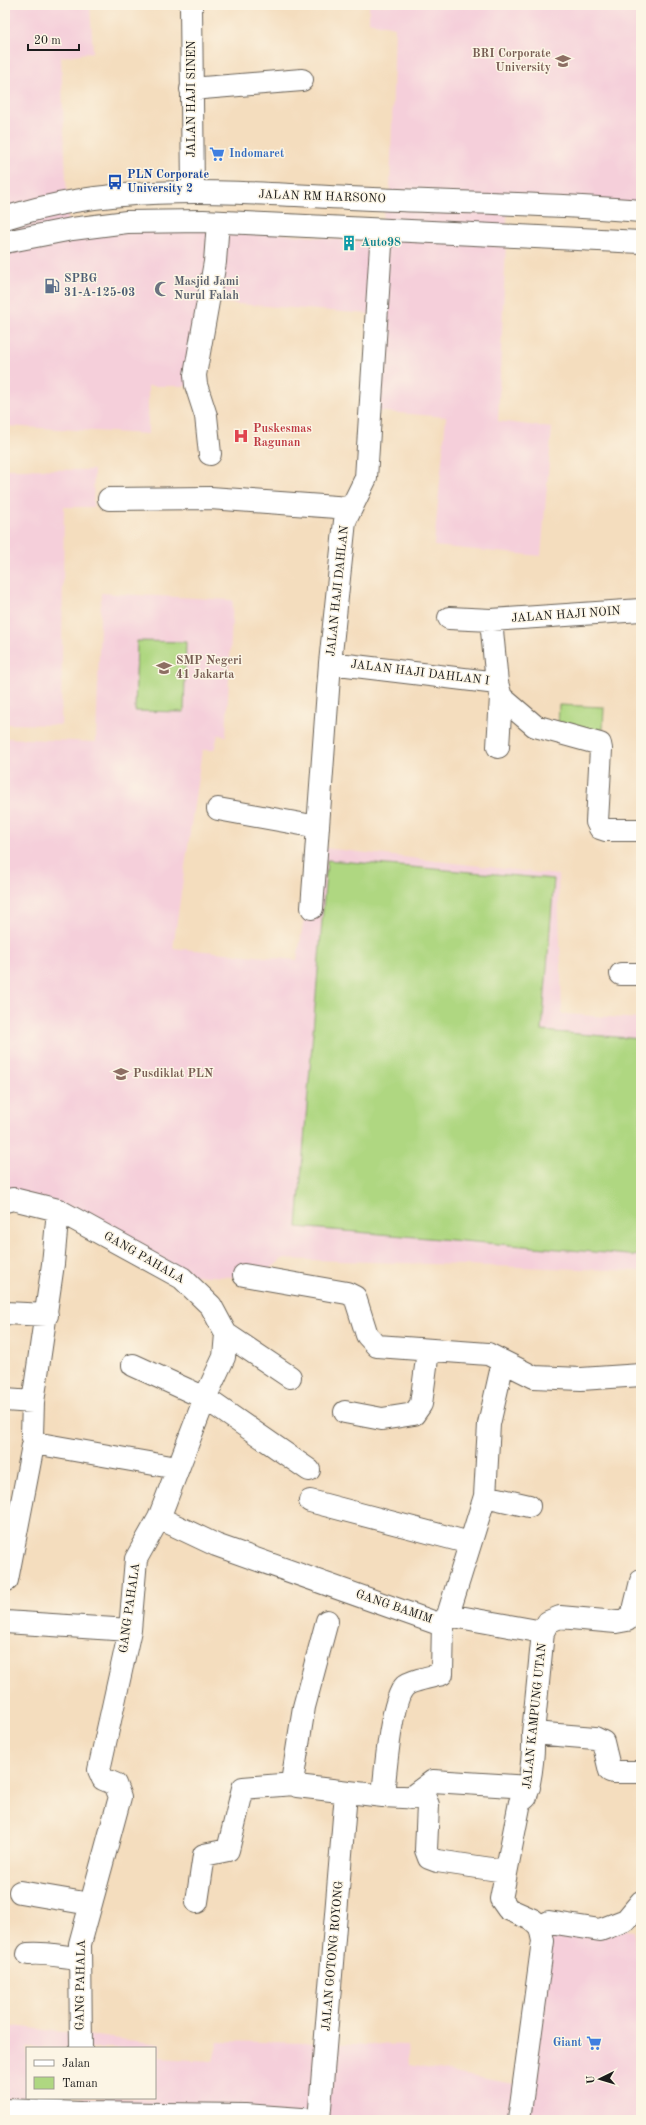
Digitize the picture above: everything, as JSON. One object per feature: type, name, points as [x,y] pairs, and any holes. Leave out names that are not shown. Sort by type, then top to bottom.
[{"type":"street","name":"JALAN HAJI SINEN","points":[[191,5],[193,192]]},
{"type":"street","points":[[191,89],[302,80]]},
{"type":"street","name":"JALAN RM HARSONO","points":[[5,218],[34,209],[70,201],[109,196],[193,192],[575,206],[641,211]]},
{"type":"street","points":[[5,242],[72,229],[127,222],[218,222],[641,242]]},
{"type":"street","points":[[210,454],[206,416],[196,385],[195,376],[215,262],[218,222]]},
{"type":"street","name":"JALAN HAJI DAHLAN","points":[[312,908],[330,662],[345,521],[350,508],[366,478],[382,230]]},
{"type":"street","points":[[109,499],[210,498],[350,508]]},
{"type":"street","name":"JALAN HAJI NOIN","points":[[449,618],[491,620],[641,610]]},
{"type":"street","points":[[491,620],[499,690],[498,747]]},
{"type":"street","name":"JALAN HAJI DAHLAN I","points":[[330,662],[499,690],[536,726],[600,744],[597,822],[600,828],[606,830],[641,830]]},
{"type":"street","points":[[218,809],[318,827]]},
{"type":"street","name":"GANG PAHALA","points":[[5,1201],[13,1199],[58,1210],[182,1278],[211,1306],[226,1334],[224,1357],[205,1398],[159,1518],[136,1559],[130,1630],[98,1770],[103,1779],[115,1784],[120,1797],[80,1944],[81,2047]]},
{"type":"street","points":[[7,1580],[34,1440],[32,1435],[33,1402],[47,1315],[58,1210]]},
{"type":"street","points":[[244,1275],[347,1293],[355,1297],[367,1335],[377,1346],[428,1351],[488,1354],[534,1377],[581,1379],[641,1375]]},
{"type":"street","points":[[5,1313],[47,1315]]},
{"type":"street","points":[[226,1334],[290,1377]]},
{"type":"street","points":[[345,1412],[382,1419],[414,1414],[421,1404],[428,1351]]},
{"type":"street","points":[[383,1796],[387,1752],[399,1693],[406,1685],[442,1674],[445,1618],[485,1496],[489,1424],[503,1362]]},
{"type":"street","points":[[133,1365],[205,1398],[310,1470]]},
{"type":"street","points":[[5,1400],[33,1402]]},
{"type":"street","points":[[34,1440],[40,1444],[177,1468]]},
{"type":"street","points":[[485,1496],[529,1506]]},
{"type":"street","points":[[310,1501],[470,1543]]},
{"type":"street","name":"GANG BAMIM","points":[[159,1518],[216,1545],[436,1623],[445,1618],[543,1632]]},
{"type":"street","name":"JALAN KAMPUNG UTAN","points":[[540,1927],[533,1920],[508,1909],[501,1899],[505,1871],[520,1802],[526,1797],[529,1787],[534,1748],[532,1732],[543,1632],[548,1622],[560,1617],[616,1622],[627,1620],[634,1610],[641,1581]]},
{"type":"street","points":[[294,1784],[293,1776],[304,1706],[327,1621]]},
{"type":"street","points":[[5,1622],[130,1630]]},
{"type":"street","points":[[532,1732],[595,1738],[602,1742],[610,1771],[641,1772]]},
{"type":"street","points":[[410,1798],[433,1781],[529,1787]]},
{"type":"street","points":[[197,1902],[204,1855],[228,1850],[243,1788],[294,1784],[297,1786],[346,1792],[426,1800],[428,1805],[426,1850],[429,1858],[437,1861],[505,1871]]},
{"type":"street","name":"JALAN GOTONG ROYONG","points":[[318,2120],[346,1792]]},
{"type":"street","points":[[20,1892],[90,1904]]},
{"type":"street","points":[[519,2120],[543,1941],[540,1927],[549,1922],[600,1930],[626,1920],[641,1902]]},
{"type":"street","points":[[28,1954],[42,1952],[63,1957],[80,1958]]},
{"type":"street","points":[[5,2110],[81,2106],[318,2120]]},
{"type":"shaded area","points":[[5,5],[90,5],[93,52],[61,57],[68,229],[204,226],[376,243],[390,189],[395,27],[369,22],[369,5],[641,5],[641,203],[508,199],[498,421],[552,428],[541,556],[434,546],[446,417],[363,410],[370,314],[199,301],[193,386],[148,386],[148,434],[5,426]]},
{"type":"shaded area","points":[[5,469],[94,470],[93,507],[64,507],[61,725],[5,724]]},
{"type":"shaded area","points":[[101,593],[233,600],[226,736],[218,735],[214,750],[202,750],[173,948],[297,960],[316,847],[558,875],[562,1014],[641,1019],[641,1271],[282,1259],[260,1278],[182,1275],[74,1215],[5,1205],[5,738],[96,742]]},
{"type":"shaded area","points":[[540,1924],[634,1930],[635,1946],[641,1947],[641,1981],[637,1981],[641,2040],[641,2120],[5,2120],[5,2025],[161,2044],[159,2058],[213,2061],[218,2041],[407,2045],[409,2065],[515,2084]]},
{"type":"green space","points":[[137,641],[186,642],[184,712],[135,711]]},
{"type":"green space","points":[[559,705],[604,707],[603,730],[558,728]]},
{"type":"green space","points":[[327,860],[554,879],[542,1031],[641,1039],[641,1256],[297,1227]]},
{"type":"place","name":"BRI Corporate University","points":[[563,61]]},
{"type":"place","name":"Indomaret","points":[[217,154]]},
{"type":"place","name":"PLN Corporate University 2","points":[[115,182]]},
{"type":"place","name":"Auto98","points":[[349,243]]},
{"type":"place","name":"SPBG 31-A-125-03","points":[[52,286]]},
{"type":"place","name":"Masjid Jami Nurul Falah","points":[[162,289]]},
{"type":"place","name":"Puskesmas Ragunan","points":[[241,436]]},
{"type":"place","name":"SMP Negeri 41 Jakarta","points":[[164,668]]},
{"type":"place","name":"Pusdiklat PLN","points":[[121,1074]]},
{"type":"place","name":"Giant","points":[[594,2043]]}]
